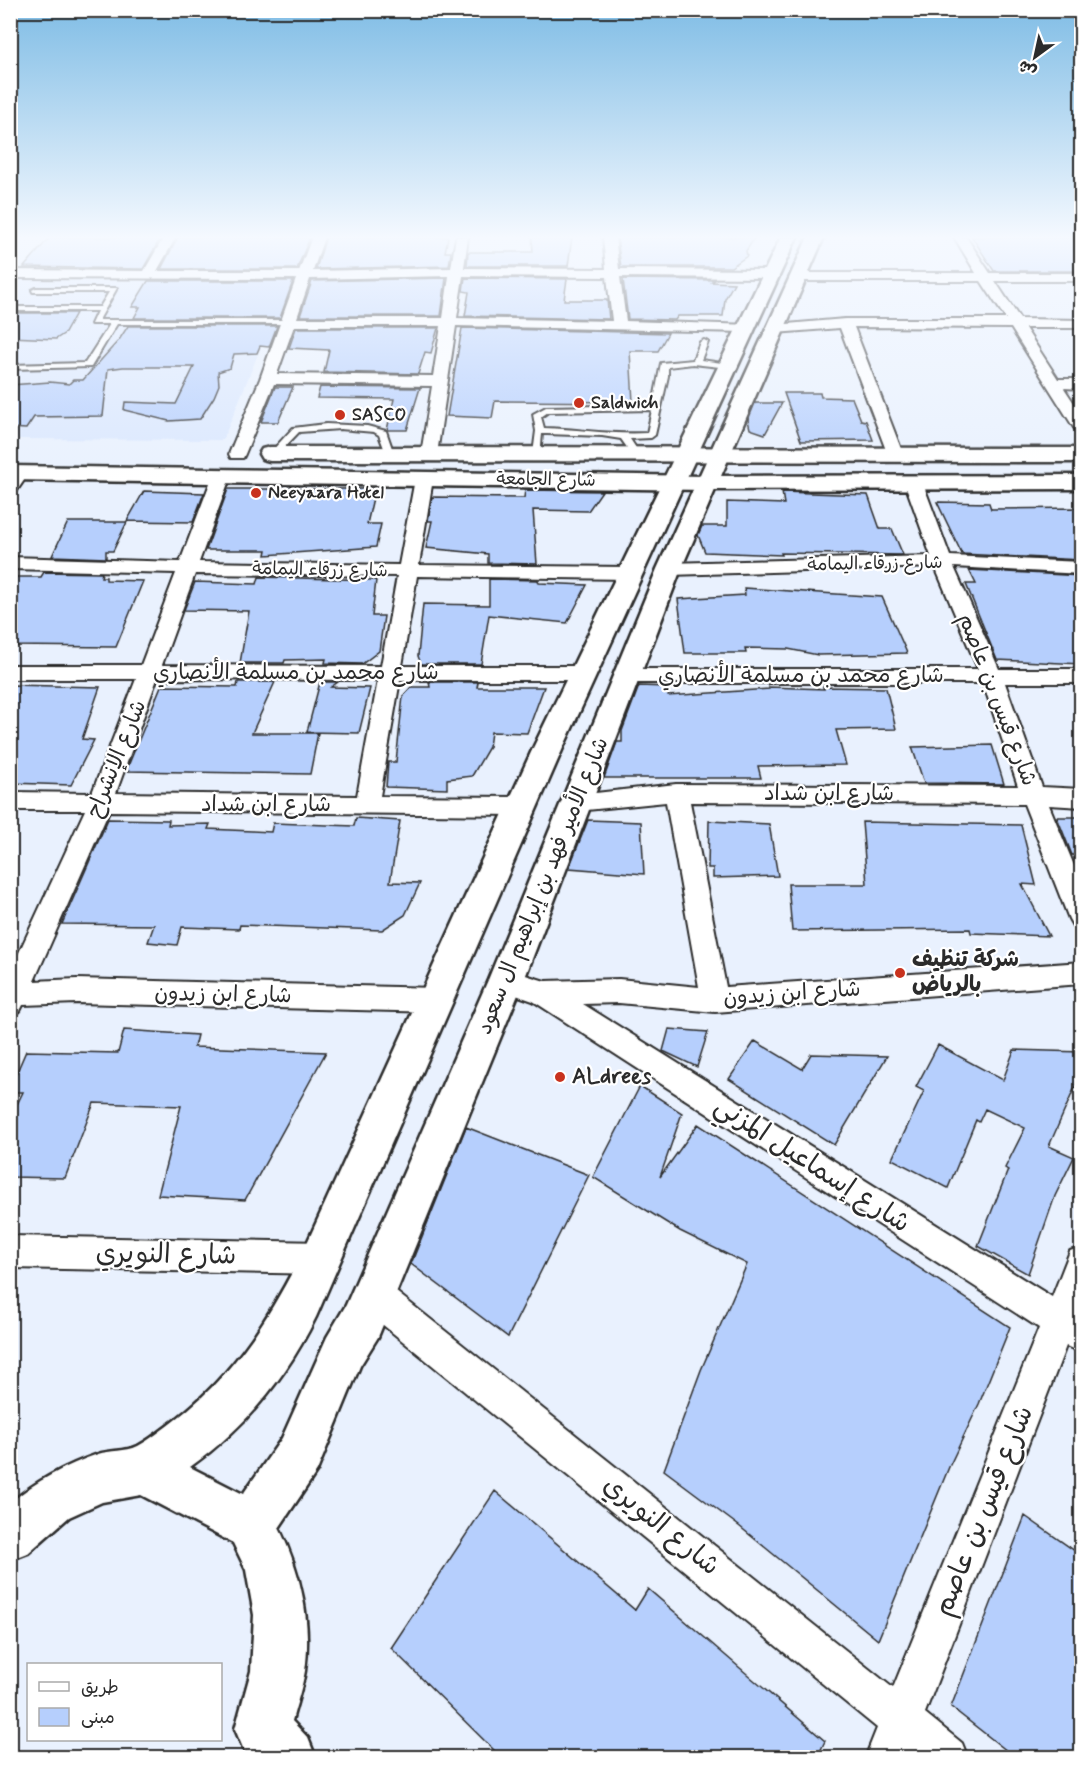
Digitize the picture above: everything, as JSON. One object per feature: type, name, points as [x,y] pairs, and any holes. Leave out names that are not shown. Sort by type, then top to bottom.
[{"type":"main road","name":"شارع الأمير فهد بن إبراهيم ال سعود","points":[[10,1535],[52,1500],[99,1478],[144,1470],[185,1444],[221,1414],[252,1380],[278,1343],[322,1258],[582,673],[630,573],[697,469],[765,320]]},
{"type":"main road","name":"شارع الأمير فهد بن إبراهيم ال سعود","points":[[251,1525],[300,1455],[314,1417],[373,1295],[506,980],[628,676],[669,569],[729,366],[761,328]]},
{"type":"main road","name":"شارع الجامعة","points":[[213,453],[537,454],[630,445],[697,469],[913,482],[1082,482]]},
{"type":"main road","name":"شارع الجامعة","points":[[14,478],[222,476],[424,479],[697,469],[895,454],[1082,455]]},
{"type":"main road","points":[[316,477],[427,466],[697,469],[882,467],[923,462],[960,454]]},
{"type":"main road","points":[[144,1470],[251,1525],[271,1566],[280,1615],[275,1743]]},
{"type":"street","points":[[618,320],[619,324]]},
{"type":"street","points":[[1012,320],[1082,428]]},
{"type":"street","points":[[237,454],[268,379],[287,322],[619,324],[761,328],[845,322],[1082,324]]},
{"type":"street","points":[[429,454],[448,322]]},
{"type":"street","points":[[845,322],[895,454]]},
{"type":"street","points":[[268,379],[441,381]]},
{"type":"street","points":[[1052,383],[1082,384]]},
{"type":"street","name":"شارع الإنشراح","points":[[12,997],[100,804],[222,476]]},
{"type":"street","points":[[367,805],[424,479]]},
{"type":"street","name":"شارع قيس بن عاصم","points":[[913,482],[942,561],[991,675],[1033,795],[1082,919]]},
{"type":"street","name":"شارع زرقاء اليمامة","points":[[669,569],[942,561],[1082,568]]},
{"type":"street","name":"شارع زرقاء اليمامة","points":[[10,563],[188,568],[630,573]]},
{"type":"street","name":"شارع محمد بن مسلمة الأنصاري","points":[[10,672],[582,673]]},
{"type":"street","name":"شارع محمد بن مسلمة الأنصاري","points":[[628,676],[1082,676]]},
{"type":"street","points":[[676,793],[715,1000]]},
{"type":"street","name":"شارع ابن شداد","points":[[577,802],[676,793],[1033,795],[1082,798]]},
{"type":"street","name":"شارع ابن شداد","points":[[10,801],[100,804],[521,806]]},
{"type":"street","name":"شارع ابن زيدون","points":[[506,980],[543,993],[619,991],[715,1000],[1082,973]]},
{"type":"street","name":"شارع ابن زيدون","points":[[12,997],[77,991],[436,1000]]},
{"type":"street","name":"شارع إسماعيل المزني","points":[[543,993],[1070,1329]]},
{"type":"street","name":"شارع النويري","points":[[10,1252],[322,1258]]},
{"type":"street","name":"شارع قيس بن عاصم","points":[[886,1758],[1070,1329],[1082,1263]]},
{"type":"street","name":"شارع النويري","points":[[373,1295],[947,1758]]},
{"type":"lane","points":[[96,320],[94,322],[287,322]]},
{"type":"lane","points":[[10,367],[88,365],[115,322]]},
{"type":"lane","points":[[696,362],[704,342]]},
{"type":"lane","points":[[540,431],[602,433],[630,445],[651,435],[664,376],[664,365],[696,362],[729,366]]},
{"type":"lane","points":[[537,454],[540,431],[536,416],[546,410],[658,407]]},
{"type":"shaded area","points":[[11,320],[272,320],[223,440],[11,439]]},
{"type":"building","points":[[10,320],[72,320],[65,333],[56,339],[10,337]]},
{"type":"building","points":[[128,326],[277,326],[269,347],[260,346],[257,353],[234,354],[230,368],[218,372],[219,385],[200,419],[169,421],[124,410],[125,402],[176,404],[194,367],[123,367],[108,369],[103,416],[34,417],[26,429],[10,428],[10,385],[50,382],[69,384],[73,380],[83,380],[119,340]]},
{"type":"building","points":[[296,328],[438,328],[431,353],[425,352],[418,374],[324,372],[329,350],[289,348]]},
{"type":"building","points":[[462,328],[668,333],[658,351],[630,351],[633,402],[495,401],[492,418],[447,416]]},
{"type":"building","points":[[275,387],[293,387],[278,422],[261,422]]},
{"type":"building","points":[[320,387],[420,388],[407,430],[387,430],[394,399],[317,398]]},
{"type":"building","points":[[784,393],[820,393],[821,397],[852,398],[861,420],[866,421],[873,440],[801,441]]},
{"type":"building","points":[[755,403],[782,403],[765,434],[750,429],[748,420]]},
{"type":"building","points":[[228,489],[375,489],[367,524],[381,524],[376,547],[266,555],[267,550],[206,550]]},
{"type":"building","points":[[525,490],[602,491],[588,511],[533,510],[537,564],[488,563],[488,554],[426,548],[432,521],[428,521],[432,497],[524,498]]},
{"type":"building","points":[[144,491],[204,493],[193,522],[127,521]]},
{"type":"building","points":[[782,492],[868,495],[880,529],[892,529],[903,555],[781,553],[782,555],[705,552],[698,535],[702,526],[727,526],[727,502],[784,504]]},
{"type":"building","points":[[937,502],[989,503],[991,509],[1082,508],[1082,560],[962,554]]},
{"type":"building","points":[[68,522],[127,522],[113,551],[106,551],[106,558],[52,556]]},
{"type":"building","points":[[969,570],[1082,576],[1082,664],[997,660],[966,584],[976,584]]},
{"type":"building","points":[[44,572],[102,573],[101,577],[106,577],[106,580],[143,581],[116,647],[10,646],[10,577],[41,577]]},
{"type":"building","points":[[259,577],[376,580],[372,616],[384,616],[379,651],[362,664],[325,663],[326,659],[285,660],[284,663],[240,663],[249,611],[184,610],[195,582],[257,584]]},
{"type":"building","points":[[489,579],[538,580],[539,583],[587,585],[567,623],[489,615],[481,664],[421,664],[418,656],[423,604],[489,605]]},
{"type":"building","points":[[744,588],[882,597],[907,653],[818,655],[788,649],[745,648],[746,653],[685,653],[678,599],[745,595]]},
{"type":"building","points":[[238,682],[275,682],[252,733],[318,733],[310,774],[126,771],[161,686],[237,687]]},
{"type":"building","points":[[320,682],[338,682],[331,687],[370,688],[359,733],[307,732]]},
{"type":"building","points":[[429,682],[478,682],[477,687],[544,687],[527,733],[491,732],[489,747],[472,776],[447,779],[447,789],[386,787],[388,762],[396,762],[403,696],[411,687],[430,687]]},
{"type":"building","points":[[10,685],[100,687],[82,739],[94,740],[71,785],[10,783]]},
{"type":"building","points":[[639,686],[667,687],[668,696],[769,689],[769,687],[886,688],[896,729],[836,730],[846,765],[758,766],[761,778],[604,778],[617,742],[622,742],[622,731]]},
{"type":"building","points":[[992,745],[1004,784],[924,783],[912,747]]},
{"type":"building","points":[[1057,817],[1079,817],[1082,856],[1072,855]]},
{"type":"building","points":[[356,818],[400,821],[390,882],[420,883],[405,915],[382,930],[240,925],[239,929],[182,927],[177,945],[148,942],[154,925],[62,924],[108,819],[169,820],[168,825],[210,824],[208,829],[271,832],[273,823],[354,826]]},
{"type":"building","points":[[588,820],[641,822],[644,874],[569,868]]},
{"type":"building","points":[[709,821],[769,824],[778,876],[713,878],[713,868],[708,868]]},
{"type":"building","points":[[862,822],[1021,825],[1036,885],[1022,884],[1049,936],[971,933],[970,929],[792,931],[788,884],[867,884]]},
{"type":"building","points":[[669,1029],[708,1032],[697,1067],[663,1051]]},
{"type":"building","points":[[124,1030],[197,1035],[194,1047],[326,1052],[245,1200],[158,1195],[181,1106],[94,1103],[65,1178],[10,1177],[10,1119],[23,1092],[10,1092],[10,1088],[26,1051],[118,1053]]},
{"type":"building","points":[[755,1041],[802,1069],[811,1054],[887,1056],[834,1145],[729,1079]]},
{"type":"building","points":[[938,1045],[1003,1080],[1014,1050],[1082,1052],[1082,1071],[1049,1146],[1074,1157],[1055,1196],[1028,1274],[978,1246],[1008,1170],[1005,1168],[1025,1128],[985,1109],[979,1122],[976,1120],[948,1188],[892,1159],[924,1091],[916,1087]]},
{"type":"building","points":[[640,1086],[682,1113],[660,1177],[698,1124],[1010,1327],[979,1404],[949,1467],[878,1640],[739,1526],[664,1470],[701,1370],[747,1264],[680,1231],[593,1177]]},
{"type":"building","points":[[466,1127],[589,1175],[508,1337],[411,1264]]},
{"type":"building","points":[[495,1491],[635,1610],[648,1589],[825,1741],[817,1758],[502,1758],[391,1648]]},
{"type":"building","points":[[1025,1516],[1082,1556],[1082,1758],[1016,1758],[951,1707]]},
{"type":"place","name":"Saldwich","points":[[579,403]]},
{"type":"place","name":"SASCO","points":[[340,415]]},
{"type":"place","name":"Neeyaara Hotel","points":[[256,493]]},
{"type":"place","name":"شركة تنظيف بالرياض","points":[[900,973]]},
{"type":"place","name":"ALdrees","points":[[560,1077]]}]
